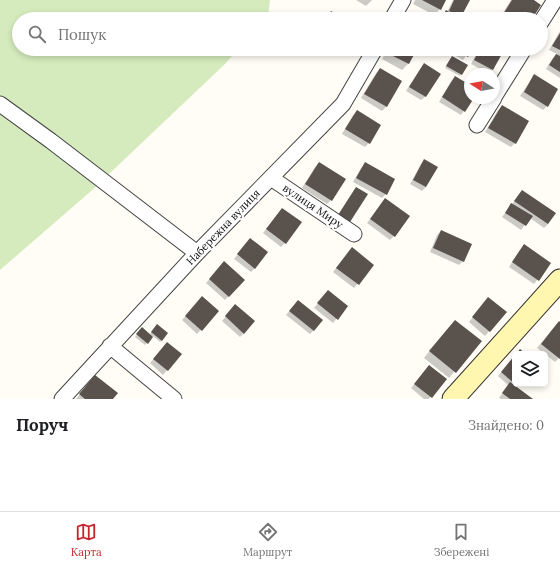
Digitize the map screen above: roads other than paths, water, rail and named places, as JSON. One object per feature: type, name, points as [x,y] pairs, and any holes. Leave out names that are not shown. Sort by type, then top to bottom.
[{"type":"main road","points":[[453,399],[560,280]]},
{"type":"street","points":[[396,12],[403,0]]},
{"type":"street","points":[[547,12],[555,0]]},
{"type":"street","name":"Набережна вулиця","points":[[62,399],[198,253],[343,104],[371,56]]},
{"type":"street","points":[[500,88],[520,56]]},
{"type":"street","points":[[0,104],[198,253]]},
{"type":"street","points":[[477,125],[490,104]]},
{"type":"street","name":"вулиця Миру","points":[[271,178],[354,234]]},
{"type":"street","points":[[110,346],[174,399]]}]
